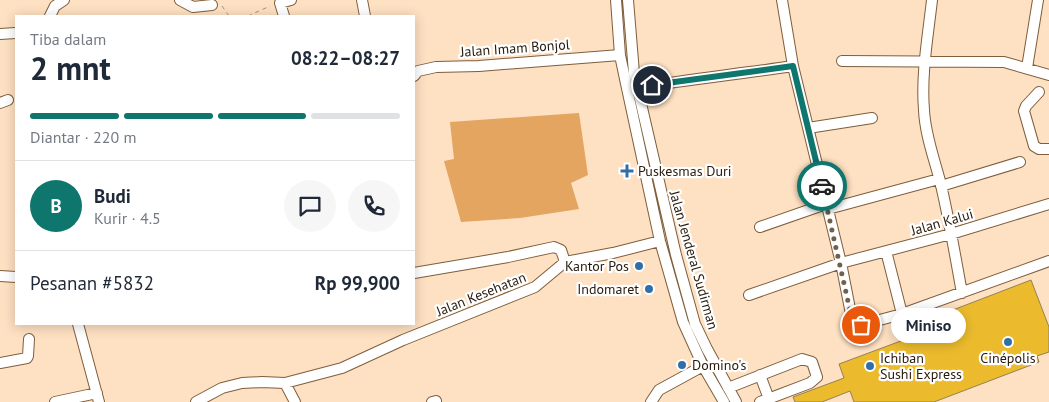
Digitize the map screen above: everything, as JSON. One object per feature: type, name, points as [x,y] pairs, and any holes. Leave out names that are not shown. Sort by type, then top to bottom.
[{"type":"street","points":[[50,15],[54,6],[64,0]]},
{"type":"street","points":[[180,0],[193,7],[212,5]]},
{"type":"street","points":[[284,15],[280,3],[291,0]]},
{"type":"street","points":[[362,0],[365,15]]},
{"type":"street","name":"Jalan Jenderal Sudirman","points":[[616,0],[620,54],[660,241],[683,322],[702,366],[724,402]]},
{"type":"street","name":"Jalan Jenderal Sudirman","points":[[628,0],[631,52],[648,139],[684,285],[695,324],[706,349],[736,402]]},
{"type":"street","points":[[782,0],[793,66],[841,262],[852,319],[856,324],[861,325],[902,314],[1049,261]]},
{"type":"street","points":[[932,0],[925,61],[924,111],[962,293]]},
{"type":"street","points":[[1027,68],[1038,0]]},
{"type":"street","points":[[0,34],[15,32]]},
{"type":"street","name":"Jalan Imam Bonjol","points":[[415,73],[436,67],[620,54]]},
{"type":"street","points":[[842,61],[1004,62],[1049,75]]},
{"type":"street","points":[[638,88],[682,80],[718,77],[793,66]]},
{"type":"street","points":[[1039,92],[1026,106],[1024,115],[1034,146],[1039,149],[1049,149]]},
{"type":"street","points":[[808,128],[872,118]]},
{"type":"street","points":[[760,227],[827,206],[940,182],[1020,162]]},
{"type":"street","name":"Jalan Kalui","points":[[749,295],[841,262],[951,234],[1049,204]]},
{"type":"street","name":"Jalan Kesehatan","points":[[196,402],[222,388],[242,383],[285,383],[342,368],[403,340],[535,287],[565,262],[613,253],[660,241]]},
{"type":"street","points":[[415,273],[508,258],[554,247],[561,250],[565,262]]},
{"type":"street","points":[[886,251],[902,314]]},
{"type":"street","points":[[0,276],[15,277]]},
{"type":"street","points":[[673,287],[684,285]]},
{"type":"street","points":[[55,402],[98,398],[78,325]]},
{"type":"street","points":[[0,363],[27,358],[29,339]]},
{"type":"street","points":[[728,388],[760,375],[802,359],[812,362],[817,377],[810,383],[765,400],[760,375]]},
{"type":"street","points":[[651,402],[659,390],[702,366]]},
{"type":"street","points":[[285,383],[295,402]]},
{"type":"path","points":[[250,15],[280,3]]},
{"type":"path","points":[[212,5],[221,5],[228,15]]},
{"type":"shaded area","points":[[579,113],[588,175],[571,183],[579,209],[520,218],[461,222],[444,161],[454,159],[450,122]]},
{"type":"building","points":[[1031,280],[1049,327],[1049,352],[1037,356],[1039,362],[934,402],[854,402],[850,391],[822,402],[795,402],[793,397],[844,378],[839,364],[949,323],[945,313]]},
{"type":"way so far","points":[[822,186],[841,262],[852,319],[856,324],[861,325]]},
{"type":"place","name":"Puskesmas Duri","points":[[627,171]]},
{"type":"place","name":"Kantor Pos","points":[[639,266]]},
{"type":"place","name":"Indomaret","points":[[649,289]]},
{"type":"place","name":"Miniso","points":[[861,325]]},
{"type":"place","name":"Cinépolis","points":[[1008,342]]},
{"type":"place","name":"Domino's","points":[[682,365]]},
{"type":"place","name":"Ichiban Sushi Express","points":[[870,366]]},
{"type":"route","points":[[652,85],[793,66],[822,186]]}]
